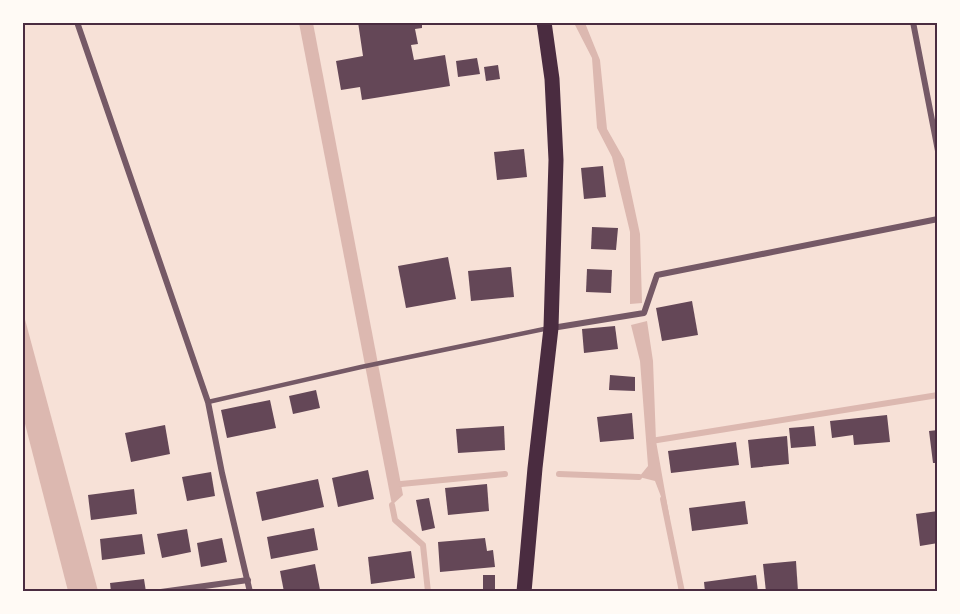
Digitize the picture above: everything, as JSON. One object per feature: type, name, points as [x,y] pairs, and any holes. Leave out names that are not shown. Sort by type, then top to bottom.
[{"type":"main road","points":[[524,591],[551,328],[556,160],[552,79],[544,22]]},
{"type":"street","points":[[77,22],[208,402],[250,591]]},
{"type":"street","points":[[913,22],[938,151]]},
{"type":"street","points":[[551,328],[645,313],[657,275],[938,219]]},
{"type":"street","points":[[162,591],[248,580]]},
{"type":"lane","points":[[208,402],[361,367],[551,328]]},
{"type":"shaded area","points":[[299,23],[313,23],[403,495],[392,505]]},
{"type":"shaded area","points":[[574,23],[585,23],[600,60],[607,129],[624,159],[640,234],[642,303],[630,304],[630,232],[612,157],[597,128],[592,58]]},
{"type":"shaded area","points":[[22,312],[98,591],[68,591],[23,416]]},
{"type":"shaded area","points":[[647,321],[653,361],[656,441],[670,520],[655,481],[639,477],[648,466],[640,361],[631,325]]},
{"type":"building","points":[[358,22],[422,22],[422,28],[415,29],[418,44],[411,45],[414,60],[445,55],[450,86],[362,100],[360,87],[341,90],[336,61],[363,56]]},
{"type":"building","points":[[477,58],[480,74],[458,77],[456,61]]},
{"type":"building","points":[[498,65],[500,79],[486,81],[484,67]]},
{"type":"building","points":[[524,149],[527,177],[497,180],[494,152]]},
{"type":"building","points":[[603,166],[606,197],[584,199],[581,168]]},
{"type":"building","points":[[592,227],[618,228],[616,250],[591,249]]},
{"type":"building","points":[[448,257],[456,299],[406,308],[398,266]]},
{"type":"building","points":[[511,267],[514,297],[471,301],[468,271]]},
{"type":"building","points":[[587,269],[612,270],[611,293],[586,292]]},
{"type":"building","points":[[692,301],[698,335],[662,341],[656,308]]},
{"type":"building","points":[[615,326],[618,349],[584,353],[582,329]]},
{"type":"building","points":[[610,375],[635,377],[635,391],[609,390]]},
{"type":"building","points":[[316,390],[320,408],[293,414],[289,396]]},
{"type":"building","points":[[270,400],[276,428],[227,438],[221,410]]},
{"type":"building","points":[[632,413],[634,439],[600,442],[597,417]]},
{"type":"building","points":[[887,415],[890,442],[854,445],[853,435],[832,438],[830,421]]},
{"type":"building","points":[[165,425],[170,454],[131,462],[125,433]]},
{"type":"building","points":[[504,426],[505,450],[458,453],[456,429]]},
{"type":"building","points":[[814,426],[816,446],[791,448],[789,428]]},
{"type":"building","points":[[938,430],[938,463],[933,463],[929,431]]},
{"type":"building","points":[[787,436],[789,464],[751,468],[748,440]]},
{"type":"building","points":[[736,442],[739,465],[671,473],[668,451]]},
{"type":"building","points":[[368,470],[374,499],[338,507],[332,478]]},
{"type":"building","points":[[211,472],[215,496],[187,501],[182,477]]},
{"type":"building","points":[[318,479],[324,507],[262,521],[256,492]]},
{"type":"building","points":[[487,484],[489,511],[448,515],[445,488]]},
{"type":"building","points":[[134,489],[137,514],[91,520],[88,495]]},
{"type":"building","points":[[429,498],[435,528],[422,531],[416,500]]},
{"type":"building","points":[[745,501],[748,524],[692,531],[689,508]]},
{"type":"building","points":[[938,511],[938,543],[920,546],[916,514]]},
{"type":"building","points":[[314,528],[318,550],[271,559],[267,537]]},
{"type":"building","points":[[187,529],[191,552],[162,558],[157,534]]},
{"type":"building","points":[[142,534],[145,554],[102,560],[100,539]]},
{"type":"building","points":[[222,538],[227,562],[201,567],[197,543]]},
{"type":"building","points":[[485,538],[487,551],[493,550],[495,567],[440,572],[438,542]]},
{"type":"building","points":[[411,551],[415,578],[371,584],[368,557]]},
{"type":"building","points":[[796,561],[798,592],[766,592],[763,564]]},
{"type":"building","points":[[315,564],[320,590],[284,592],[280,571]]},
{"type":"building","points":[[483,575],[495,575],[495,592],[483,592]]},
{"type":"building","points":[[756,575],[758,592],[705,592],[704,582]]},
{"type":"building","points":[[144,579],[146,592],[111,592],[110,583]]},
{"type":"waterway","points":[[651,441],[938,395]]},
{"type":"waterway","points":[[401,484],[505,474]]},
{"type":"waterway","points":[[559,474],[639,477]]},
{"type":"waterway","points":[[663,499],[682,592]]},
{"type":"waterway","points":[[392,505],[395,520],[423,545],[428,592]]}]
